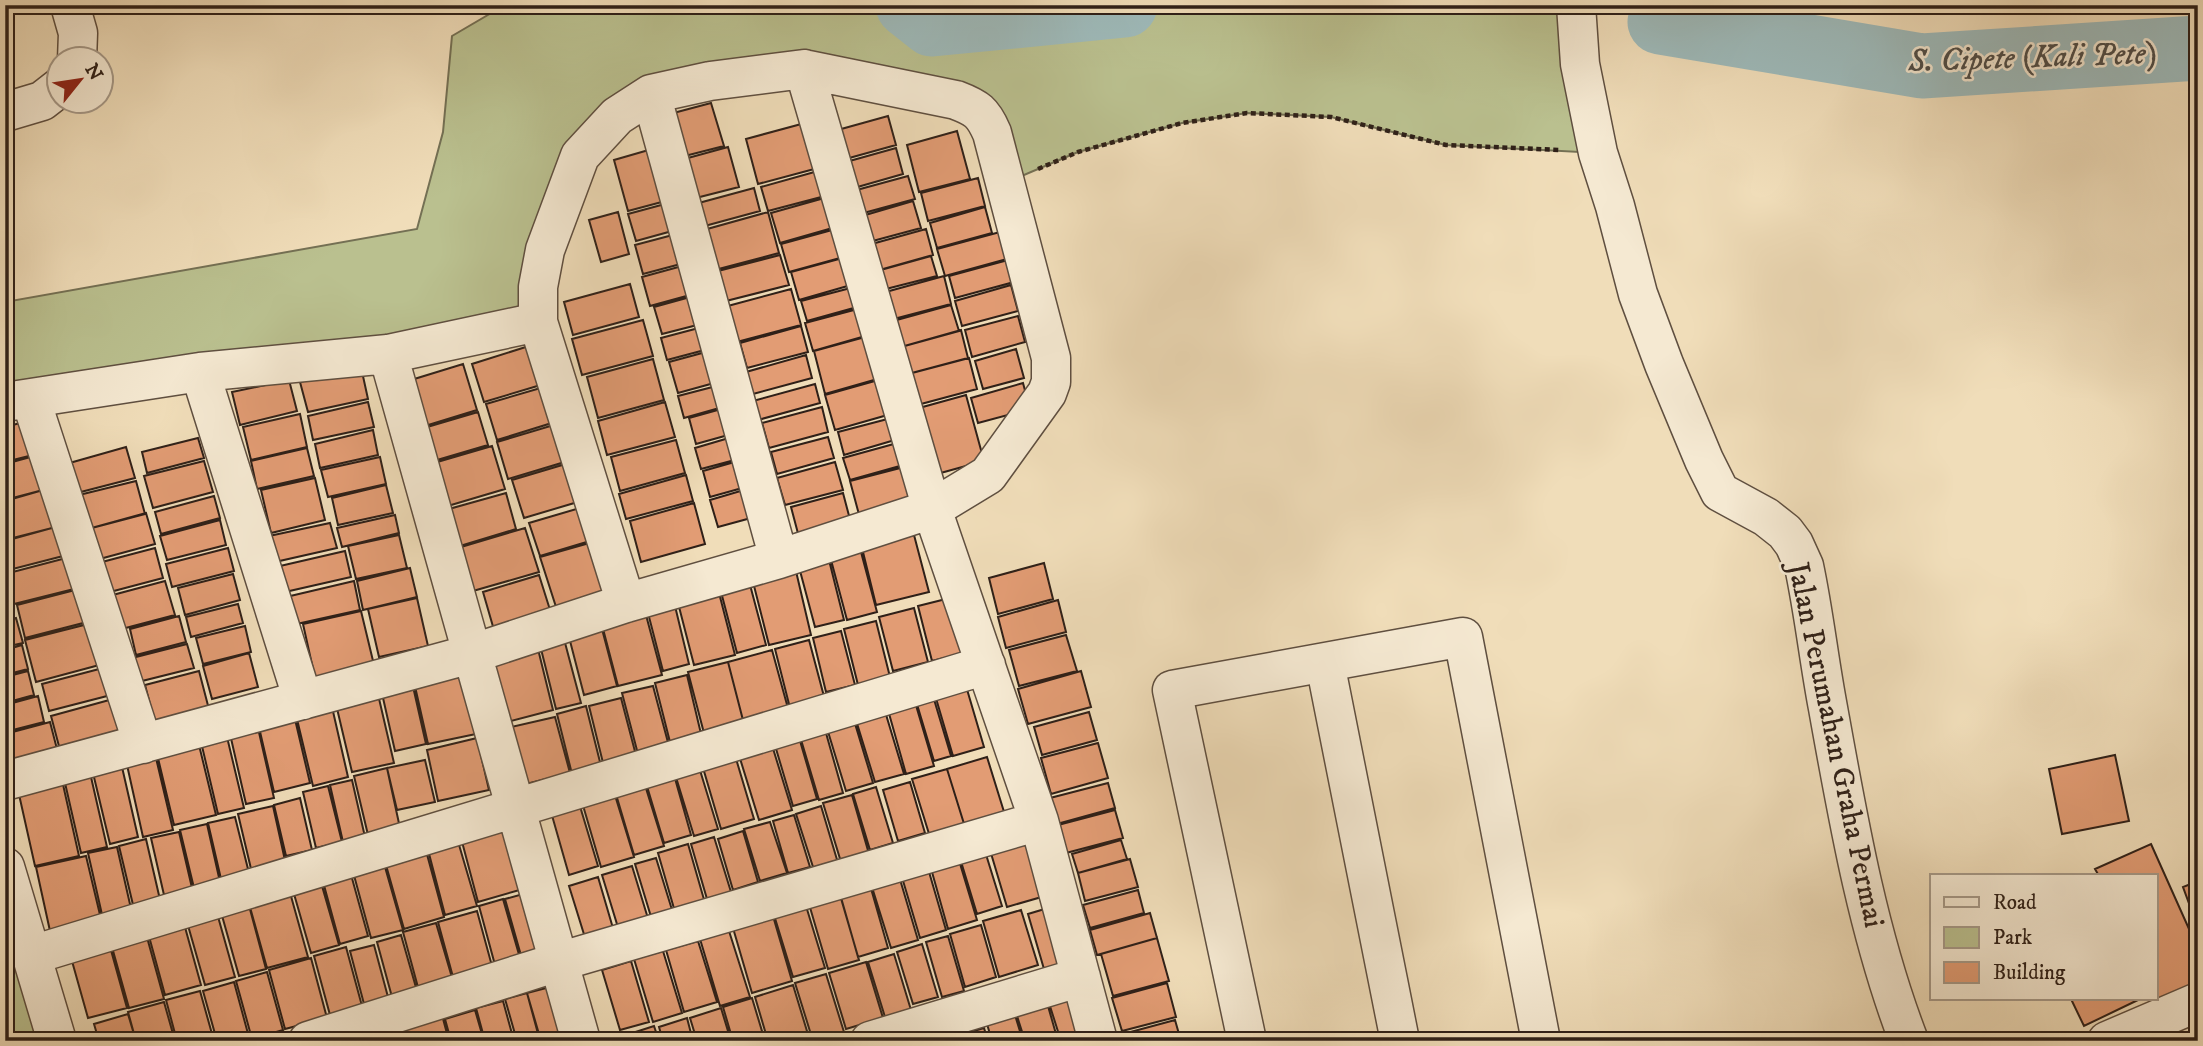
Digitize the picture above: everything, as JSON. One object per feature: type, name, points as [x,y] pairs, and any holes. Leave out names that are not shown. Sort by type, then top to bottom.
[{"type":"street","points":[[70,5],[78,33],[78,46]]},
{"type":"street","name":"Jalan Perumahan Graha Permai","points":[[1576,5],[1580,64],[1598,153],[1615,206],[1637,294],[1711,477],[1720,492],[1766,517],[1785,532],[1804,566],[1850,823],[1871,913],[1909,1041]]},
{"type":"street","points":[[804,69],[932,509],[1038,821],[1098,1041]]},
{"type":"street","points":[[5,781],[471,654],[626,603],[779,559],[932,509],[988,475],[1047,393],[1051,382],[1051,358],[985,117],[970,106],[956,100],[804,69],[710,81],[651,93],[617,116],[580,156],[545,250],[538,287],[538,322],[626,603]]},
{"type":"street","points":[[651,93],[779,559]]},
{"type":"street","points":[[5,112],[46,98]]},
{"type":"street","points":[[143,744],[18,401],[200,372],[388,354],[538,322]]},
{"type":"street","points":[[388,354],[581,1041]]},
{"type":"street","points":[[200,372],[303,700]]},
{"type":"street","points":[[1247,1041],[1172,690],[1463,637],[1541,1041]]},
{"type":"street","points":[[1325,663],[1400,1041]]},
{"type":"street","points":[[32,955],[986,665]]},
{"type":"street","points":[[308,1041],[558,962],[1038,821]]},
{"type":"street","points":[[5,867],[57,1041]]},
{"type":"street","points":[[870,1041],[1081,977]]},
{"type":"street","points":[[2107,1041],[2198,1002]]},
{"type":"path","points":[[1005,183],[1078,152],[1182,123],[1247,113],[1331,117],[1446,145],[1598,153]]},
{"type":"green space","points":[[505,5],[908,5],[933,24],[1125,5],[1560,5],[1598,153],[1446,145],[1331,117],[1247,113],[1182,123],[1078,152],[1005,183],[970,106],[710,81],[600,132],[538,322],[5,402],[5,302],[417,229],[443,132],[452,36]]},
{"type":"green space","points":[[5,867],[57,1041],[5,1041]]},
{"type":"building","points":[[711,103],[724,146],[677,158],[666,115]]},
{"type":"building","points":[[888,116],[896,145],[842,160],[834,131]]},
{"type":"building","points":[[805,123],[818,168],[758,184],[746,139]]},
{"type":"building","points":[[957,131],[970,179],[919,192],[907,145]]},
{"type":"building","points":[[659,147],[673,199],[628,211],[614,160]]},
{"type":"building","points":[[728,147],[739,187],[688,200],[677,161]]},
{"type":"building","points":[[896,148],[903,174],[854,188],[846,162]]},
{"type":"building","points":[[818,171],[825,196],[768,211],[761,187]]},
{"type":"building","points":[[908,176],[915,199],[860,214],[853,191]]},
{"type":"building","points":[[978,178],[985,206],[928,221],[921,193]]},
{"type":"building","points":[[754,188],[760,211],[701,227],[695,204]]},
{"type":"building","points":[[835,195],[843,225],[780,243],[771,213]]},
{"type":"building","points":[[676,201],[683,228],[636,241],[628,214]]},
{"type":"building","points":[[913,201],[921,228],[869,242],[862,216]]},
{"type":"building","points":[[985,207],[992,233],[937,248],[930,223]]},
{"type":"building","points":[[618,212],[629,254],[601,262],[589,220]]},
{"type":"building","points":[[768,212],[779,253],[711,271],[700,231]]},
{"type":"building","points":[[843,227],[851,255],[789,272],[781,244]]},
{"type":"building","points":[[926,229],[933,255],[876,271],[868,245]]},
{"type":"building","points":[[684,232],[692,261],[643,274],[635,245]]},
{"type":"building","points":[[1000,232],[1007,259],[945,276],[937,249]]},
{"type":"building","points":[[780,255],[789,285],[726,301],[718,271]]},
{"type":"building","points":[[850,256],[858,283],[799,300],[791,272]]},
{"type":"building","points":[[931,256],[937,276],[882,290],[877,271]]},
{"type":"building","points":[[1008,260],[1014,282],[955,298],[949,276]]},
{"type":"building","points":[[693,263],[701,292],[650,306],[642,277]]},
{"type":"building","points":[[944,276],[951,304],[890,320],[882,293]]},
{"type":"building","points":[[630,284],[639,317],[573,335],[564,302]]},
{"type":"building","points":[[862,285],[868,304],[807,321],[801,301]]},
{"type":"building","points":[[1011,285],[1018,311],[962,326],[955,301]]},
{"type":"building","points":[[791,289],[801,325],[733,343],[724,307]]},
{"type":"building","points":[[701,294],[709,322],[662,334],[654,307]]},
{"type":"building","points":[[951,305],[959,331],[901,347],[893,321]]},
{"type":"building","points":[[869,306],[876,333],[813,351],[805,323]]},
{"type":"building","points":[[1018,316],[1025,342],[972,357],[965,330]]},
{"type":"building","points":[[643,320],[653,356],[582,375],[572,339]]},
{"type":"building","points":[[710,325],[716,347],[667,360],[661,338]]},
{"type":"building","points":[[801,326],[808,352],[747,368],[740,343]]},
{"type":"building","points":[[961,330],[968,358],[908,374],[901,347]]},
{"type":"building","points":[[876,334],[888,376],[825,394],[814,351]]},
{"type":"building","points":[[532,345],[544,384],[484,402],[472,364]]},
{"type":"building","points":[[717,349],[725,380],[678,393],[669,362]]},
{"type":"building","points":[[1016,349],[1024,378],[983,389],[975,361]]},
{"type":"building","points":[[806,355],[812,378],[753,394],[746,372]]},
{"type":"building","points":[[969,358],[977,389],[921,404],[912,373]]},
{"type":"building","points":[[653,359],[664,400],[598,418],[587,377]]},
{"type":"building","points":[[463,364],[477,410],[412,430],[398,384]]},
{"type":"building","points":[[361,367],[368,399],[308,412],[300,382]]},
{"type":"building","points":[[889,377],[898,412],[835,430],[825,395]]},
{"type":"building","points":[[289,380],[297,411],[240,425],[232,392]]},
{"type":"building","points":[[1023,383],[1030,409],[978,423],[971,398]]},
{"type":"building","points":[[724,384],[730,405],[684,418],[678,396]]},
{"type":"building","points":[[815,384],[820,403],[758,420],[753,401]]},
{"type":"building","points":[[544,387],[555,422],[497,440],[486,404]]},
{"type":"building","points":[[966,395],[984,461],[937,474],[919,408]]},
{"type":"building","points":[[368,402],[374,427],[313,440],[308,416]]},
{"type":"building","points":[[665,402],[675,437],[607,455],[598,421]]},
{"type":"building","points":[[732,406],[739,432],[696,444],[689,418]]},
{"type":"building","points":[[822,407],[828,432],[769,448],[762,423]]},
{"type":"building","points":[[478,412],[488,445],[427,463],[417,430]]},
{"type":"building","points":[[300,414],[307,447],[251,460],[243,427]]},
{"type":"building","points":[[899,416],[905,437],[844,455],[838,432]]},
{"type":"building","points":[[24,422],[33,455],[5,462],[5,427]]},
{"type":"building","points":[[557,424],[568,461],[508,479],[497,442]]},
{"type":"building","points":[[373,430],[378,455],[320,468],[315,444]]},
{"type":"building","points":[[739,435],[746,457],[701,469],[695,448]]},
{"type":"building","points":[[828,437],[834,458],[777,474],[771,452]]},
{"type":"building","points":[[198,438],[204,458],[147,473],[142,452]]},
{"type":"building","points":[[676,440],[685,473],[620,491],[611,457]]},
{"type":"building","points":[[901,442],[907,464],[850,480],[843,458]]},
{"type":"building","points":[[492,446],[505,489],[441,508],[427,465]]},
{"type":"building","points":[[126,447],[135,478],[73,494],[66,464]]},
{"type":"building","points":[[307,448],[314,476],[257,489],[251,461]]},
{"type":"building","points":[[34,456],[43,490],[5,500],[5,464]]},
{"type":"building","points":[[380,457],[386,484],[328,497],[321,470]]},
{"type":"building","points":[[745,459],[753,485],[710,497],[703,471]]},
{"type":"building","points":[[204,461],[213,492],[153,508],[144,476]]},
{"type":"building","points":[[835,462],[843,490],[785,505],[777,478]]},
{"type":"building","points":[[569,463],[581,501],[524,518],[512,480]]},
{"type":"building","points":[[908,466],[919,507],[861,522],[850,481]]},
{"type":"building","points":[[686,475],[693,501],[626,519],[619,494]]},
{"type":"building","points":[[315,478],[325,520],[271,533],[261,490]]},
{"type":"building","points":[[136,481],[145,514],[88,529],[79,495]]},
{"type":"building","points":[[386,485],[393,513],[338,525],[332,498]]},
{"type":"building","points":[[754,487],[762,515],[718,527],[710,500]]},
{"type":"building","points":[[50,488],[60,526],[5,540],[5,501]]},
{"type":"building","points":[[506,493],[516,529],[460,546],[449,509]]},
{"type":"building","points":[[843,493],[852,527],[800,541],[791,507]]},
{"type":"building","points":[[214,496],[220,518],[161,534],[155,512]]},
{"type":"building","points":[[694,503],[705,544],[641,562],[630,521]]},
{"type":"building","points":[[590,505],[600,538],[540,556],[529,523]]},
{"type":"building","points":[[146,513],[155,544],[96,560],[88,529]]},
{"type":"building","points":[[395,515],[399,533],[342,547],[337,528]]},
{"type":"building","points":[[220,520],[226,545],[167,560],[160,536]]},
{"type":"building","points":[[330,523],[337,548],[275,562],[269,536]]},
{"type":"building","points":[[59,526],[67,555],[5,571],[5,541]]},
{"type":"building","points":[[525,528],[539,572],[473,591],[461,547]]},
{"type":"building","points":[[399,535],[407,568],[356,579],[348,546]]},
{"type":"building","points":[[914,535],[929,592],[876,605],[862,548]]},
{"type":"building","points":[[600,540],[616,593],[557,610],[540,557]]},
{"type":"building","points":[[155,548],[163,578],[110,592],[102,562]]},
{"type":"building","points":[[228,548],[234,571],[172,587],[166,564]]},
{"type":"building","points":[[345,551],[351,577],[285,592],[280,566]]},
{"type":"building","points":[[861,552],[877,612],[847,620],[831,560]]},
{"type":"building","points":[[70,557],[78,588],[10,605],[5,574]]},
{"type":"building","points":[[829,560],[844,620],[815,627],[799,567]]},
{"type":"building","points":[[1044,563],[1053,599],[998,614],[989,578]]},
{"type":"building","points":[[795,567],[811,635],[769,645],[752,578]]},
{"type":"building","points":[[410,568],[417,597],[363,610],[357,581]]},
{"type":"building","points":[[233,574],[240,600],[185,615],[178,588]]},
{"type":"building","points":[[539,575],[551,613],[494,630],[483,592]]},
{"type":"building","points":[[165,581],[175,615],[118,630],[109,596]]},
{"type":"building","points":[[354,581],[360,610],[292,625],[286,597]]},
{"type":"building","points":[[749,581],[766,645],[737,653],[720,588]]},
{"type":"building","points":[[79,589],[87,622],[25,638],[17,605]]},
{"type":"building","points":[[718,589],[735,655],[694,665],[677,599]]},
{"type":"building","points":[[958,596],[973,651],[932,661],[918,606]]},
{"type":"building","points":[[417,598],[428,646],[379,657],[368,609]]},
{"type":"building","points":[[1058,600],[1066,632],[1006,648],[998,617]]},
{"type":"building","points":[[238,604],[243,623],[191,637],[186,617]]},
{"type":"building","points":[[675,606],[689,664],[663,671],[648,613]]},
{"type":"building","points":[[914,608],[928,662],[893,671],[879,617]]},
{"type":"building","points":[[361,611],[374,665],[315,678],[303,624]]},
{"type":"building","points":[[646,615],[662,675],[618,686],[602,625]]},
{"type":"building","points":[[179,616],[186,642],[136,655],[130,629]]},
{"type":"building","points":[[16,618],[23,643],[5,647],[5,621]]},
{"type":"building","points":[[876,621],[890,677],[858,685],[844,629]]},
{"type":"building","points":[[92,623],[103,664],[36,682],[25,640]]},
{"type":"building","points":[[245,626],[251,652],[203,664],[196,638]]},
{"type":"building","points":[[602,629],[617,686],[584,695],[569,637]]},
{"type":"building","points":[[841,631],[855,685],[826,692],[813,638]]},
{"type":"building","points":[[1066,635],[1077,671],[1019,686],[1009,650]]},
{"type":"building","points":[[564,639],[581,703],[556,709],[540,645]]},
{"type":"building","points":[[809,640],[826,704],[791,712],[775,649]]},
{"type":"building","points":[[187,644],[194,668],[138,682],[132,658]]},
{"type":"building","points":[[22,645],[28,669],[5,675],[5,650]]},
{"type":"building","points":[[538,649],[553,710],[507,722],[491,661]]},
{"type":"building","points":[[772,650],[789,712],[744,724],[728,662]]},
{"type":"building","points":[[249,653],[258,687],[212,699],[203,666]]},
{"type":"building","points":[[728,662],[745,728],[705,737],[688,672]]},
{"type":"building","points":[[103,668],[111,695],[49,711],[42,684]]},
{"type":"building","points":[[28,671],[34,695],[5,703],[5,677]]},
{"type":"building","points":[[199,671],[211,717],[157,731],[145,685]]},
{"type":"building","points":[[461,671],[476,734],[428,744],[414,682]]},
{"type":"building","points":[[1081,671],[1091,707],[1028,724],[1018,689]]},
{"type":"building","points":[[687,675],[702,738],[671,746],[655,683]]},
{"type":"building","points":[[412,682],[426,744],[395,751],[381,689]]},
{"type":"building","points":[[653,686],[670,750],[639,758],[622,693]]},
{"type":"building","points":[[966,686],[984,747],[953,756],[935,695]]},
{"type":"building","points":[[377,690],[394,763],[352,772],[335,700]]},
{"type":"building","points":[[38,696],[44,722],[5,732],[5,705]]},
{"type":"building","points":[[933,696],[951,756],[934,761],[916,701]]},
{"type":"building","points":[[621,698],[638,763],[605,771],[589,706]]},
{"type":"building","points":[[113,699],[122,733],[60,750],[51,716]]},
{"type":"building","points":[[915,702],[934,766],[906,774],[888,710]]},
{"type":"building","points":[[586,706],[601,766],[572,774],[557,714]]},
{"type":"building","points":[[332,707],[348,777],[313,786],[296,715]]},
{"type":"building","points":[[884,708],[904,774],[875,782],[855,717]]},
{"type":"building","points":[[1089,712],[1097,740],[1042,755],[1034,727]]},
{"type":"building","points":[[294,715],[310,783],[274,792],[258,723]]},
{"type":"building","points":[[555,717],[570,773],[522,785],[507,728]]},
{"type":"building","points":[[853,717],[873,783],[846,791],[826,725]]},
{"type":"building","points":[[50,722],[58,753],[5,767],[5,734]]},
{"type":"building","points":[[824,726],[843,793],[819,800],[799,733]]},
{"type":"building","points":[[258,728],[274,798],[246,804],[230,734]]},
{"type":"building","points":[[798,734],[817,799],[793,806],[774,742]]},
{"type":"building","points":[[227,737],[244,808],[218,814],[201,742]]},
{"type":"building","points":[[477,738],[489,790],[438,801],[427,750]]},
{"type":"building","points":[[771,742],[792,810],[759,820],[738,752]]},
{"type":"building","points":[[1098,743],[1108,778],[1051,794],[1041,758]]},
{"type":"building","points":[[199,745],[216,815],[174,825],[157,754]]},
{"type":"building","points":[[734,752],[754,819],[721,829],[701,761]]},
{"type":"building","points":[[2115,755],[2129,821],[2062,834],[2049,769]]},
{"type":"building","points":[[987,757],[1005,815],[965,827],[947,769]]},
{"type":"building","points":[[156,758],[173,830],[143,837],[127,765]]},
{"type":"building","points":[[425,760],[435,802],[397,810],[387,768]]},
{"type":"building","points":[[122,767],[138,837],[110,844],[93,773]]},
{"type":"building","points":[[699,767],[718,829],[694,836],[675,774]]},
{"type":"building","points":[[387,768],[400,828],[368,835],[354,776]]},
{"type":"building","points":[[947,769],[965,827],[930,837],[912,779]]},
{"type":"building","points":[[674,775],[691,835],[664,843],[646,783]]},
{"type":"building","points":[[91,777],[107,847],[81,853],[65,783]]},
{"type":"building","points":[[62,780],[79,856],[35,866],[18,790]]},
{"type":"building","points":[[352,780],[365,837],[343,842],[330,785]]},
{"type":"building","points":[[644,782],[664,846],[634,855],[615,791]]},
{"type":"building","points":[[910,782],[925,833],[898,841],[883,790]]},
{"type":"building","points":[[1108,783],[1115,808],[1057,824],[1050,798]]},
{"type":"building","points":[[328,786],[342,842],[316,848],[303,792]]},
{"type":"building","points":[[876,787],[893,843],[870,850],[853,794]]},
{"type":"building","points":[[614,792],[634,857],[601,867],[582,802]]},
{"type":"building","points":[[852,795],[869,854],[841,862],[823,803]]},
{"type":"building","points":[[300,798],[312,850],[286,856],[274,805]]},
{"type":"building","points":[[579,803],[598,866],[569,875],[551,812]]},
{"type":"building","points":[[273,806],[286,865],[252,873],[238,814]]},
{"type":"building","points":[[821,806],[838,863],[814,870],[796,814]]},
{"type":"building","points":[[1115,810],[1123,838],[1066,853],[1058,825]]},
{"type":"building","points":[[794,815],[810,867],[788,873],[773,821]]},
{"type":"building","points":[[235,817],[249,873],[221,879],[208,823]]},
{"type":"building","points":[[770,822],[787,873],[760,881],[744,829]]},
{"type":"building","points":[[207,824],[220,882],[194,888],[180,830]]},
{"type":"building","points":[[506,825],[523,889],[478,902],[461,838]]},
{"type":"building","points":[[743,831],[758,882],[733,890],[718,839]]},
{"type":"building","points":[[179,832],[192,888],[164,895],[151,838]]},
{"type":"building","points":[[714,837],[731,892],[707,899],[691,844]]},
{"type":"building","points":[[457,838],[477,906],[445,915],[427,846]]},
{"type":"building","points":[[146,839],[161,904],[134,909],[119,846]]},
{"type":"building","points":[[1028,839],[1045,896],[1007,907],[990,850]]},
{"type":"building","points":[[1121,840],[1127,859],[1078,873],[1072,854]]},
{"type":"building","points":[[688,844],[705,903],[675,912],[658,853]]},
{"type":"building","points":[[2151,844],[2198,949],[2198,984],[2154,1003],[2152,1000],[2158,1000],[2158,874],[2098,874],[2095,869]]},
{"type":"building","points":[[117,847],[132,913],[103,919],[88,853]]},
{"type":"building","points":[[425,847],[444,917],[404,929],[384,858]]},
{"type":"building","points":[[984,848],[1002,906],[977,914],[959,855]]},
{"type":"building","points":[[86,856],[101,919],[50,931],[36,867]]},
{"type":"building","points":[[958,857],[977,920],[948,929],[930,865]]},
{"type":"building","points":[[656,858],[673,913],[652,920],[635,864]]},
{"type":"building","points":[[1130,859],[1138,887],[1085,901],[1078,873]]},
{"type":"building","points":[[383,860],[403,930],[371,938],[352,868]]},
{"type":"building","points":[[927,865],[946,930],[920,938],[901,874]]},
{"type":"building","points":[[632,866],[650,925],[620,934],[602,875]]},
{"type":"building","points":[[350,871],[368,936],[340,944],[322,878]]},
{"type":"building","points":[[899,876],[918,940],[891,948],[871,884]]},
{"type":"building","points":[[598,877],[615,935],[587,944],[569,886]]},
{"type":"building","points":[[320,879],[339,945],[311,953],[292,887]]},
{"type":"building","points":[[2198,881],[2198,928],[2183,887]]},
{"type":"building","points":[[870,885],[888,948],[858,957],[840,894]]},
{"type":"building","points":[[289,889],[308,957],[267,968],[248,900]]},
{"type":"building","points":[[1138,890],[1144,913],[1090,928],[1083,905]]},
{"type":"building","points":[[534,891],[551,950],[522,959],[505,899]]},
{"type":"building","points":[[840,895],[859,960],[828,969],[809,904]]},
{"type":"building","points":[[247,898],[266,969],[239,976],[219,905]]},
{"type":"building","points":[[503,899],[520,958],[495,965],[479,906]]},
{"type":"building","points":[[1058,905],[1076,968],[1046,976],[1028,914]]},
{"type":"building","points":[[215,906],[235,977],[205,985],[185,915]]},
{"type":"building","points":[[806,906],[825,968],[793,977],[774,915]]},
{"type":"building","points":[[1021,910],[1038,965],[999,977],[983,921]]},
{"type":"building","points":[[477,911],[492,966],[453,977],[438,922]]},
{"type":"building","points":[[1150,913],[1157,938],[1097,955],[1090,930]]},
{"type":"building","points":[[773,916],[792,981],[752,993],[733,928]]},
{"type":"building","points":[[183,920],[201,985],[165,995],[147,929]]},
{"type":"building","points":[[436,923],[453,981],[419,991],[403,932]]},
{"type":"building","points":[[981,925],[996,977],[965,987],[950,934]]},
{"type":"building","points":[[145,930],[164,999],[129,1008],[110,940]]},
{"type":"building","points":[[729,931],[750,997],[720,1006],[700,939]]},
{"type":"building","points":[[401,935],[417,991],[392,997],[377,942]]},
{"type":"building","points":[[948,936],[964,991],[942,997],[926,942]]},
{"type":"building","points":[[1157,938],[1169,981],[1113,996],[1101,954]]},
{"type":"building","points":[[698,941],[717,1002],[684,1012],[666,950]]},
{"type":"building","points":[[109,943],[127,1008],[88,1018],[70,954]]},
{"type":"building","points":[[922,944],[938,997],[913,1004],[897,952]]},
{"type":"building","points":[[374,945],[388,997],[364,1004],[350,951]]},
{"type":"building","points":[[346,947],[362,1006],[330,1015],[314,956]]},
{"type":"building","points":[[663,951],[682,1013],[653,1022],[634,959]]},
{"type":"building","points":[[894,954],[911,1010],[885,1017],[868,962]]},
{"type":"building","points":[[311,958],[327,1018],[285,1029],[269,970]]},
{"type":"building","points":[[631,961],[649,1022],[620,1030],[602,970]]},
{"type":"building","points":[[866,962],[883,1018],[846,1029],[829,973]]},
{"type":"building","points":[[267,972],[283,1030],[252,1039],[236,981]]},
{"type":"building","points":[[826,974],[844,1032],[813,1041],[795,983]]},
{"type":"building","points":[[234,982],[250,1041],[217,1041],[203,991]]},
{"type":"building","points":[[1167,983],[1176,1017],[1122,1031],[1112,998]]},
{"type":"building","points":[[793,985],[810,1041],[768,1041],[755,997]]},
{"type":"building","points":[[554,986],[567,1041],[541,1041],[527,993]]},
{"type":"building","points":[[200,991],[214,1041],[177,1041],[166,1000]]},
{"type":"building","points":[[527,993],[540,1041],[517,1041],[505,999]]},
{"type":"building","points":[[1078,994],[1092,1041],[1061,1041],[1049,1003]]},
{"type":"building","points":[[752,998],[765,1041],[733,1041],[723,1007]]},
{"type":"building","points":[[2071,1000],[2138,1000],[2084,1026]]},
{"type":"building","points":[[503,1001],[514,1041],[485,1041],[476,1008]]},
{"type":"building","points":[[164,1002],[175,1041],[136,1041],[128,1012]]},
{"type":"building","points":[[1048,1006],[1058,1041],[1025,1041],[1017,1016]]},
{"type":"building","points":[[721,1008],[731,1041],[697,1041],[690,1018]]},
{"type":"building","points":[[475,1010],[484,1041],[451,1041],[445,1019]]},
{"type":"building","points":[[128,1014],[136,1041],[99,1041],[94,1024]]},
{"type":"building","points":[[442,1015],[449,1041],[407,1041],[403,1026]]},
{"type":"building","points":[[1015,1015],[1023,1041],[992,1041],[987,1024]]},
{"type":"building","points":[[687,1018],[693,1041],[663,1041],[659,1027]]},
{"type":"building","points":[[1175,1020],[1181,1041],[1124,1041],[1123,1034]]},
{"type":"building","points":[[654,1026],[659,1041],[618,1041],[617,1038]]},
{"type":"building","points":[[400,1027],[404,1041],[376,1041],[374,1034]]},
{"type":"building","points":[[984,1028],[988,1041],[950,1041],[950,1038]]},
{"type":"waterway","name":"S. Cipete (Kali Pete)","points":[[908,5],[932,24],[1125,5]]},
{"type":"waterway","name":"S. Cipete (Kali Pete)","points":[[1660,22],[1922,66],[2198,48]]}]
